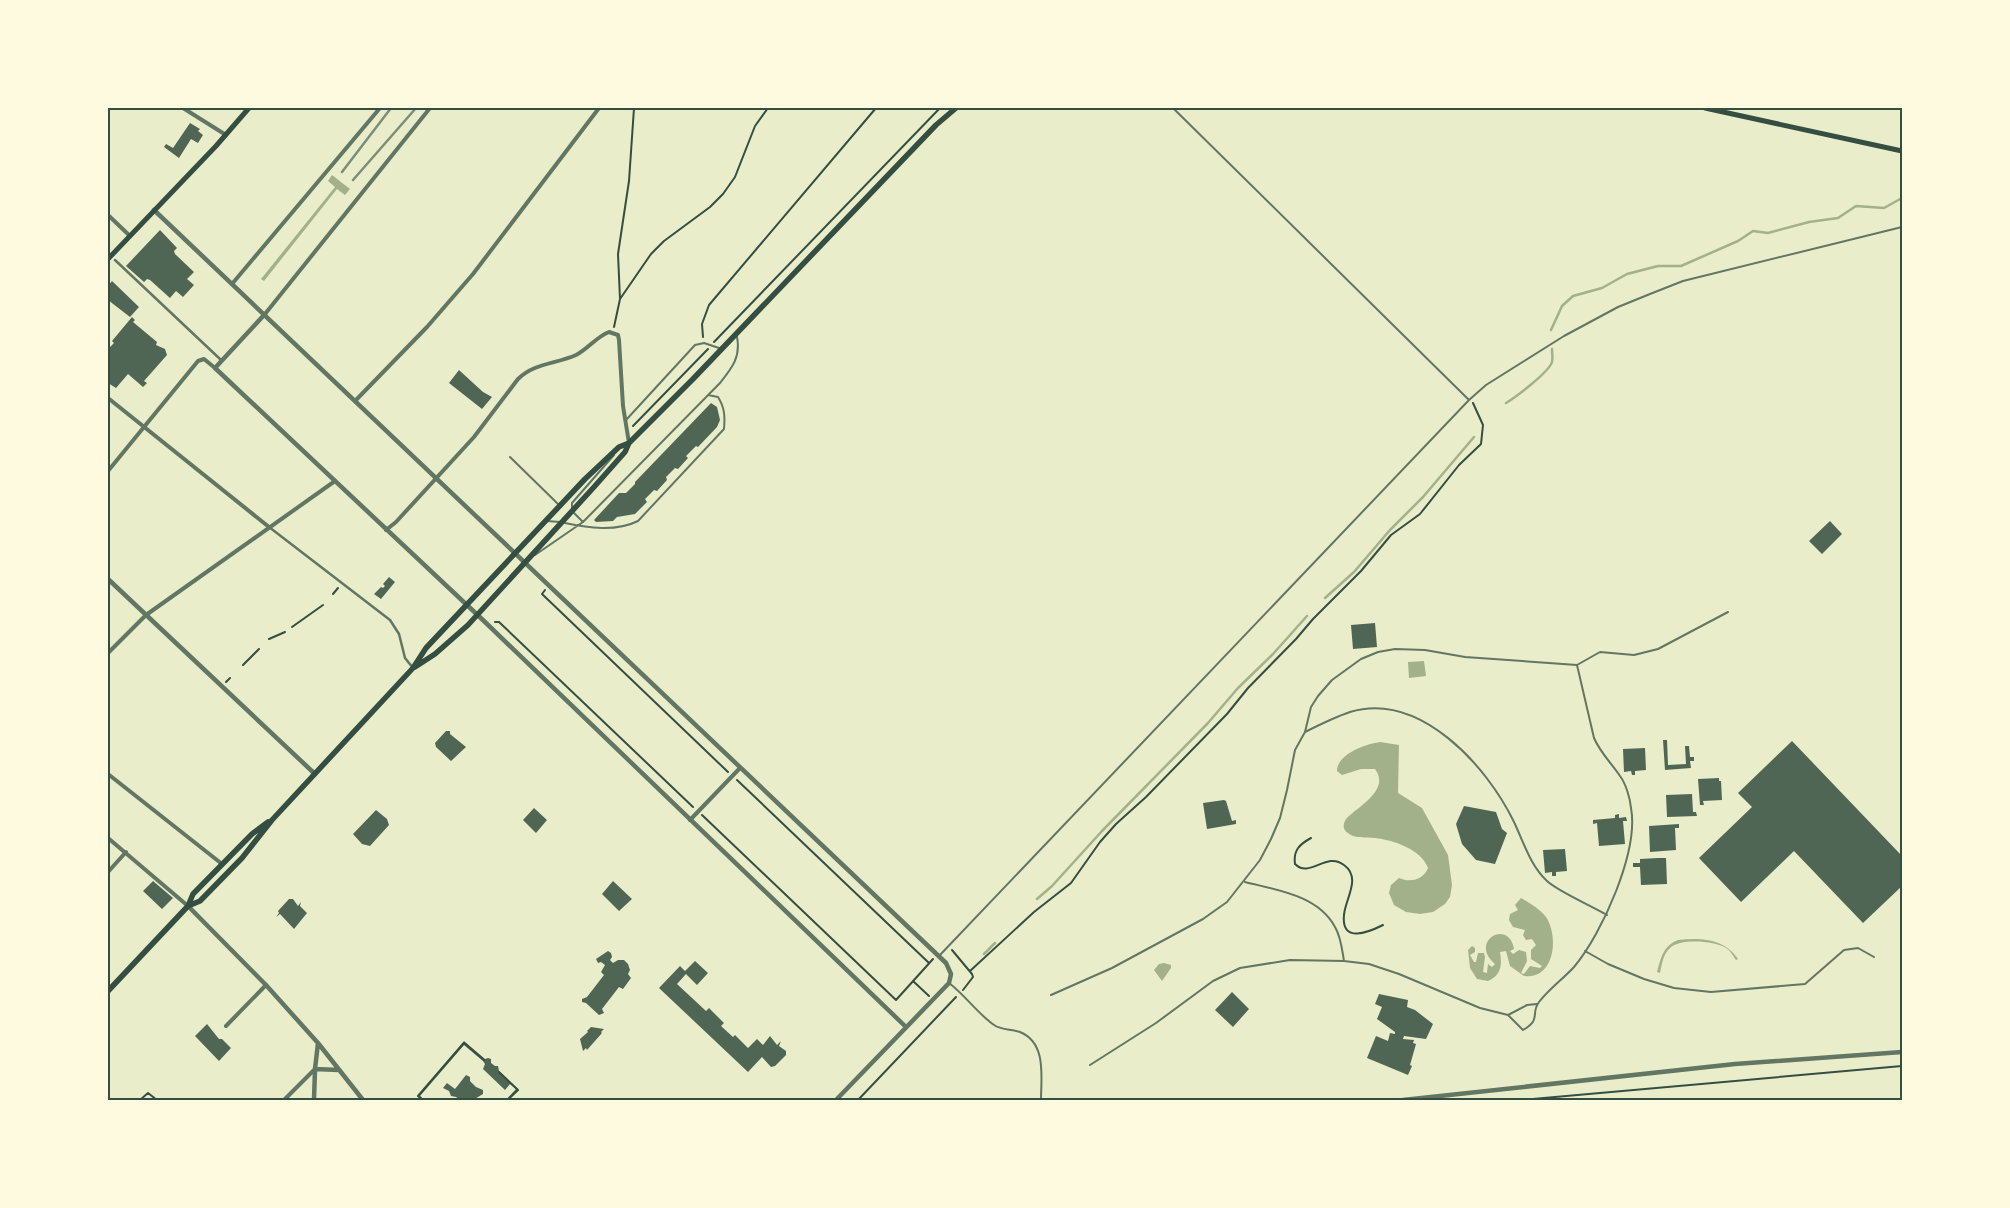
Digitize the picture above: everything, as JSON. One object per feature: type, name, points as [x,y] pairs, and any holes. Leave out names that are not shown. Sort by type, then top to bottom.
[{"type":"main road","points":[[108,259],[226,135],[249,108]]},
{"type":"main road","points":[[413,668],[435,654],[481,619],[525,562],[625,452],[629,443],[722,349],[936,125],[956,108]]},
{"type":"main road","points":[[1705,108],[1902,151]]},
{"type":"main road","points":[[188,906],[200,901],[242,858],[272,820],[413,668],[426,648],[585,479],[620,447],[629,443]]},
{"type":"main road","points":[[108,990],[188,906],[193,894],[252,834],[272,820]]},
{"type":"street","points":[[183,108],[226,135]]},
{"type":"street","points":[[232,284],[380,108]]},
{"type":"street","points":[[215,368],[265,314],[430,108]]},
{"type":"street","points":[[356,400],[427,327],[472,274],[599,108]]},
{"type":"street","points":[[154,210],[356,400],[949,967],[951,974],[949,983],[836,1100]]},
{"type":"street","points":[[108,215],[130,236]]},
{"type":"street","points":[[115,260],[220,359]]},
{"type":"street","points":[[386,530],[396,522],[474,437],[526,372],[576,354],[604,334],[613,332],[618,335],[619,340],[625,421],[629,443]]},
{"type":"street","points":[[108,472],[201,359],[207,361],[481,619],[906,1027]]},
{"type":"street","points":[[108,398],[143,428],[390,620],[399,634],[405,658],[413,668]]},
{"type":"street","points":[[108,653],[146,615],[335,480]]},
{"type":"street","points":[[108,579],[315,774]]},
{"type":"street","points":[[690,820],[740,768]]},
{"type":"street","points":[[108,774],[222,864]]},
{"type":"street","points":[[108,838],[188,906],[266,986],[318,1043],[363,1100]]},
{"type":"street","points":[[108,872],[126,852]]},
{"type":"street","points":[[226,1026],[266,986]]},
{"type":"street","points":[[314,1100],[314,1069],[318,1043]]},
{"type":"street","points":[[1404,1100],[1735,1064],[1902,1052]]},
{"type":"street","points":[[284,1100],[314,1069],[339,1070]]},
{"type":"lane","points":[[1173,108],[1469,400]]},
{"type":"lane","points":[[937,957],[1469,400],[1486,385],[1564,336],[1618,307],[1683,281],[1902,227]]},
{"type":"lane","points":[[525,562],[583,522],[708,396],[735,365],[738,344],[736,334]]},
{"type":"lane","points":[[625,421],[694,345],[712,344],[722,349]]},
{"type":"lane","points":[[546,521],[588,528],[604,528],[631,525],[638,521],[724,429],[723,406],[718,397],[708,396]]},
{"type":"lane","points":[[583,522],[572,510],[572,502],[607,465],[620,447]]},
{"type":"lane","points":[[510,456],[560,506]]},
{"type":"lane","points":[[1051,996],[1112,968],[1203,919],[1227,902],[1245,882],[1260,860],[1274,832],[1287,790],[1295,750],[1305,732],[1311,707],[1332,680],[1361,659],[1378,652],[1395,649],[1425,650],[1465,657],[1577,665],[1600,652],[1634,655],[1658,650],[1728,612]]},
{"type":"lane","points":[[1090,1065],[1176,1009],[1213,981],[1240,968],[1290,960],[1344,961],[1370,964],[1480,1008],[1508,1015],[1523,1030],[1533,1023],[1537,1004],[1575,966],[1607,915],[1630,849],[1632,809],[1622,778],[1597,745],[1594,738],[1577,665]]},
{"type":"lane","points":[[1305,732],[1351,712],[1376,709],[1399,712],[1426,723],[1456,743],[1483,772],[1514,822],[1525,851],[1548,882],[1607,915]]},
{"type":"lane","points":[[1245,882],[1308,901],[1322,910],[1337,930],[1344,961]]},
{"type":"lane","points":[[1585,951],[1608,964],[1644,980],[1674,988],[1711,992],[1805,984],[1844,950],[1858,948],[1874,957]]},
{"type":"lane","points":[[949,983],[995,1026],[1018,1031],[1031,1040],[1036,1047],[1041,1062],[1041,1100]]},
{"type":"lane","points":[[1508,1015],[1527,1006],[1537,1004]]},
{"type":"path","points":[[613,332],[620,299],[618,254],[629,181],[634,108]]},
{"type":"path","points":[[620,299],[638,271],[657,247],[710,207],[723,194],[735,177],[754,126],[768,108]]},
{"type":"path","points":[[709,362],[704,352],[702,324],[709,304],[876,108]]},
{"type":"path","points":[[634,425],[940,108]]},
{"type":"path","points":[[970,971],[1034,912],[1071,883],[1100,842],[1116,824],[1146,797],[1227,714],[1248,688],[1361,571],[1391,535],[1420,514],[1459,465],[1481,444],[1483,425],[1474,403],[1469,400]]},
{"type":"path","points":[[333,594],[343,583]]},
{"type":"path","points":[[542,594],[724,768]]},
{"type":"path","points":[[292,627],[323,605]]},
{"type":"path","points":[[481,619],[499,622],[691,804]]},
{"type":"path","points":[[269,639],[285,632]]},
{"type":"path","points":[[244,664],[259,649]]},
{"type":"path","points":[[740,782],[929,963]]},
{"type":"path","points":[[706,819],[896,1000],[929,963],[937,957]]},
{"type":"path","points":[[1311,838],[1300,844],[1295,852],[1295,864],[1304,870],[1328,860],[1334,860],[1344,865],[1350,871],[1352,880],[1344,915],[1345,925],[1348,930],[1358,934],[1366,933],[1383,925]]},
{"type":"path","points":[[952,951],[972,974]]},
{"type":"path","points":[[913,981],[929,996]]},
{"type":"path","points":[[858,1100],[944,1009],[941,1007]]},
{"type":"path","points":[[423,1100],[418,1096],[464,1043],[484,1060]]},
{"type":"path","points":[[1521,1100],[1902,1066]]},
{"type":"path","points":[[499,1072],[518,1090],[507,1100]]},
{"type":"path","points":[[140,1100],[148,1092],[157,1100]]},
{"type":"path","points":[[860,1098],[864,1100]]},
{"type":"shaded area","points":[[332,175],[350,189],[345,195],[337,189],[264,281],[261,279],[335,187],[328,181]]},
{"type":"shaded area","points":[[1424,661],[1426,676],[1409,678],[1408,662]]},
{"type":"shaded area","points":[[1380,742],[1399,745],[1398,793],[1422,808],[1448,855],[1452,885],[1450,897],[1445,904],[1433,912],[1420,914],[1406,912],[1394,905],[1389,893],[1391,885],[1399,878],[1412,880],[1420,878],[1426,872],[1428,868],[1419,856],[1398,843],[1354,836],[1344,828],[1346,819],[1376,791],[1379,777],[1375,769],[1361,769],[1342,775],[1337,771],[1338,765],[1353,751]]},
{"type":"shaded area","points":[[1521,898],[1541,911],[1550,925],[1553,945],[1552,955],[1548,964],[1542,971],[1534,975],[1524,976],[1510,966],[1506,951],[1500,952],[1501,965],[1496,976],[1488,981],[1477,979],[1470,968],[1468,950],[1472,946],[1475,948],[1475,952],[1470,955],[1474,962],[1476,962],[1478,953],[1484,953],[1483,972],[1487,973],[1488,964],[1492,967],[1495,964],[1488,955],[1486,948],[1488,941],[1493,936],[1499,934],[1505,935],[1511,940],[1514,949],[1510,951],[1513,954],[1519,950],[1526,952],[1527,961],[1521,973],[1524,974],[1530,966],[1540,968],[1542,966],[1531,959],[1531,950],[1536,945],[1532,939],[1526,940],[1523,935],[1525,930],[1513,927],[1509,920],[1510,914],[1518,910],[1515,905]]},
{"type":"shaded area","points":[[1704,939],[1719,943],[1733,952],[1738,959],[1736,960],[1726,948],[1714,944],[1706,942],[1681,943],[1668,950],[1663,959],[1660,973],[1657,972],[1661,957],[1666,949],[1678,940]]},
{"type":"shaded area","points":[[1159,964],[1171,965],[1171,968],[1162,981],[1154,970]]},
{"type":"building","points":[[190,123],[200,129],[198,131],[203,135],[198,143],[191,139],[179,158],[164,147],[166,144],[173,148]]},
{"type":"building","points":[[160,230],[177,248],[174,251],[175,254],[194,272],[187,279],[194,285],[183,297],[176,291],[170,298],[150,280],[147,279],[144,282],[126,266]]},
{"type":"building","points":[[112,281],[139,307],[130,317],[108,300],[108,286]]},
{"type":"building","points":[[132,317],[135,320],[133,322],[157,342],[156,345],[165,349],[167,355],[144,381],[147,383],[143,387],[128,374],[116,388],[108,383],[108,349],[114,343],[112,341]]},
{"type":"building","points":[[459,370],[483,392],[492,397],[482,409],[449,383]]},
{"type":"building","points":[[711,403],[717,407],[720,420],[717,427],[698,447],[696,446],[686,456],[688,458],[678,469],[675,468],[666,477],[667,480],[657,491],[654,490],[645,499],[647,502],[635,514],[617,517],[613,521],[596,522],[594,520],[619,493],[626,493]]},
{"type":"building","points":[[1830,521],[1842,534],[1822,554],[1809,541]]},
{"type":"building","points":[[389,577],[395,582],[381,599],[374,594],[381,587],[385,586],[383,584]]},
{"type":"building","points":[[1375,623],[1377,647],[1353,649],[1351,625]]},
{"type":"building","points":[[446,731],[450,731],[450,734],[466,747],[451,761],[436,747],[435,743]]},
{"type":"building","points":[[1663,740],[1667,740],[1668,765],[1686,764],[1685,746],[1689,746],[1690,757],[1694,757],[1694,761],[1690,761],[1691,768],[1665,770]]},
{"type":"building","points":[[1792,741],[1902,856],[1902,886],[1863,923],[1794,851],[1741,902],[1699,858],[1752,807],[1738,793]]},
{"type":"building","points":[[1645,748],[1646,770],[1635,771],[1635,775],[1632,775],[1631,771],[1624,772],[1623,749]]},
{"type":"building","points":[[1719,778],[1719,781],[1721,781],[1722,800],[1703,801],[1704,805],[1700,805],[1698,779]]},
{"type":"building","points":[[1692,794],[1693,812],[1696,812],[1697,816],[1667,817],[1666,795]]},
{"type":"building","points":[[1226,801],[1232,821],[1236,820],[1236,824],[1207,829],[1203,803]]},
{"type":"building","points":[[1464,806],[1496,812],[1502,829],[1507,833],[1495,864],[1476,860],[1462,844],[1456,824]]},
{"type":"building","points":[[534,808],[547,820],[536,833],[523,820]]},
{"type":"building","points":[[376,810],[387,819],[389,825],[370,846],[362,844],[353,834]]},
{"type":"building","points":[[1619,814],[1619,818],[1626,817],[1627,821],[1623,821],[1625,844],[1599,846],[1597,823],[1593,824],[1593,820],[1615,818],[1615,815]]},
{"type":"building","points":[[1679,824],[1679,828],[1675,828],[1676,850],[1650,852],[1649,826]]},
{"type":"building","points":[[1565,849],[1567,871],[1556,872],[1556,876],[1552,876],[1552,872],[1545,873],[1543,850]]},
{"type":"building","points":[[1666,858],[1667,884],[1641,885],[1640,867],[1633,867],[1633,863],[1640,863],[1640,859]]},
{"type":"building","points":[[153,881],[173,898],[162,909],[143,891]]},
{"type":"building","points":[[613,881],[632,899],[619,911],[602,894]]},
{"type":"building","points":[[289,899],[293,899],[298,906],[301,902],[300,906],[307,913],[294,929],[280,914],[276,917],[279,913],[278,911]]},
{"type":"building","points":[[608,951],[611,953],[612,957],[610,960],[613,963],[618,960],[624,960],[628,964],[630,970],[628,974],[631,978],[623,989],[619,987],[602,1009],[604,1013],[599,1015],[586,1003],[582,1002],[582,999],[587,997],[604,975],[601,972],[605,965],[601,962],[598,963],[596,959]]},
{"type":"building","points":[[695,961],[708,973],[697,985],[686,974],[677,984],[706,1011],[709,1008],[724,1023],[721,1026],[733,1037],[735,1035],[748,1048],[757,1039],[763,1045],[770,1036],[777,1045],[781,1041],[779,1046],[786,1051],[786,1055],[775,1066],[771,1067],[762,1057],[748,1072],[659,988],[680,966],[685,971]]},
{"type":"building","points":[[1232,992],[1249,1009],[1233,1027],[1215,1010]]},
{"type":"building","points":[[1379,994],[1408,1000],[1407,1007],[1415,1010],[1433,1024],[1426,1039],[1404,1036],[1403,1039],[1414,1040],[1413,1043],[1416,1044],[1410,1065],[1412,1066],[1408,1075],[1367,1058],[1376,1036],[1388,1041],[1390,1033],[1395,1034],[1395,1032],[1377,1019],[1382,1007],[1375,1004]]},
{"type":"building","points":[[207,1024],[219,1039],[222,1039],[231,1048],[219,1061],[195,1036]]},
{"type":"building","points":[[591,1027],[604,1029],[587,1050],[586,1048],[583,1051],[580,1039]]},
{"type":"building","points":[[464,1041],[485,1059],[491,1059],[491,1063],[498,1066],[499,1071],[519,1090],[509,1100],[506,1100],[516,1089],[510,1084],[505,1090],[483,1069],[485,1064],[483,1061],[464,1045],[420,1096],[425,1100],[417,1096]]},
{"type":"building","points":[[466,1075],[470,1077],[470,1081],[476,1087],[483,1090],[483,1094],[473,1100],[460,1100],[451,1096],[449,1091],[443,1088],[447,1083],[455,1089]]},
{"type":"waterway","points":[[1551,330],[1562,306],[1573,296],[1602,288],[1627,274],[1658,266],[1681,266],[1738,241],[1753,231],[1768,233],[1809,222],[1838,218],[1856,206],[1884,208],[1902,198]]},
{"type":"waterway","points":[[1506,403],[1545,372],[1552,362],[1552,349]]},
{"type":"waterway","points":[[1325,598],[1354,572],[1390,530],[1423,497],[1474,437]]},
{"type":"waterway","points":[[1037,899],[1052,886],[1102,831],[1208,723],[1238,688],[1273,654],[1307,616]]},
{"type":"waterway","points":[[984,954],[995,943]]},
{"type":"railway","points":[[342,172],[391,108]]},
{"type":"railway","points":[[353,180],[416,108]]}]
